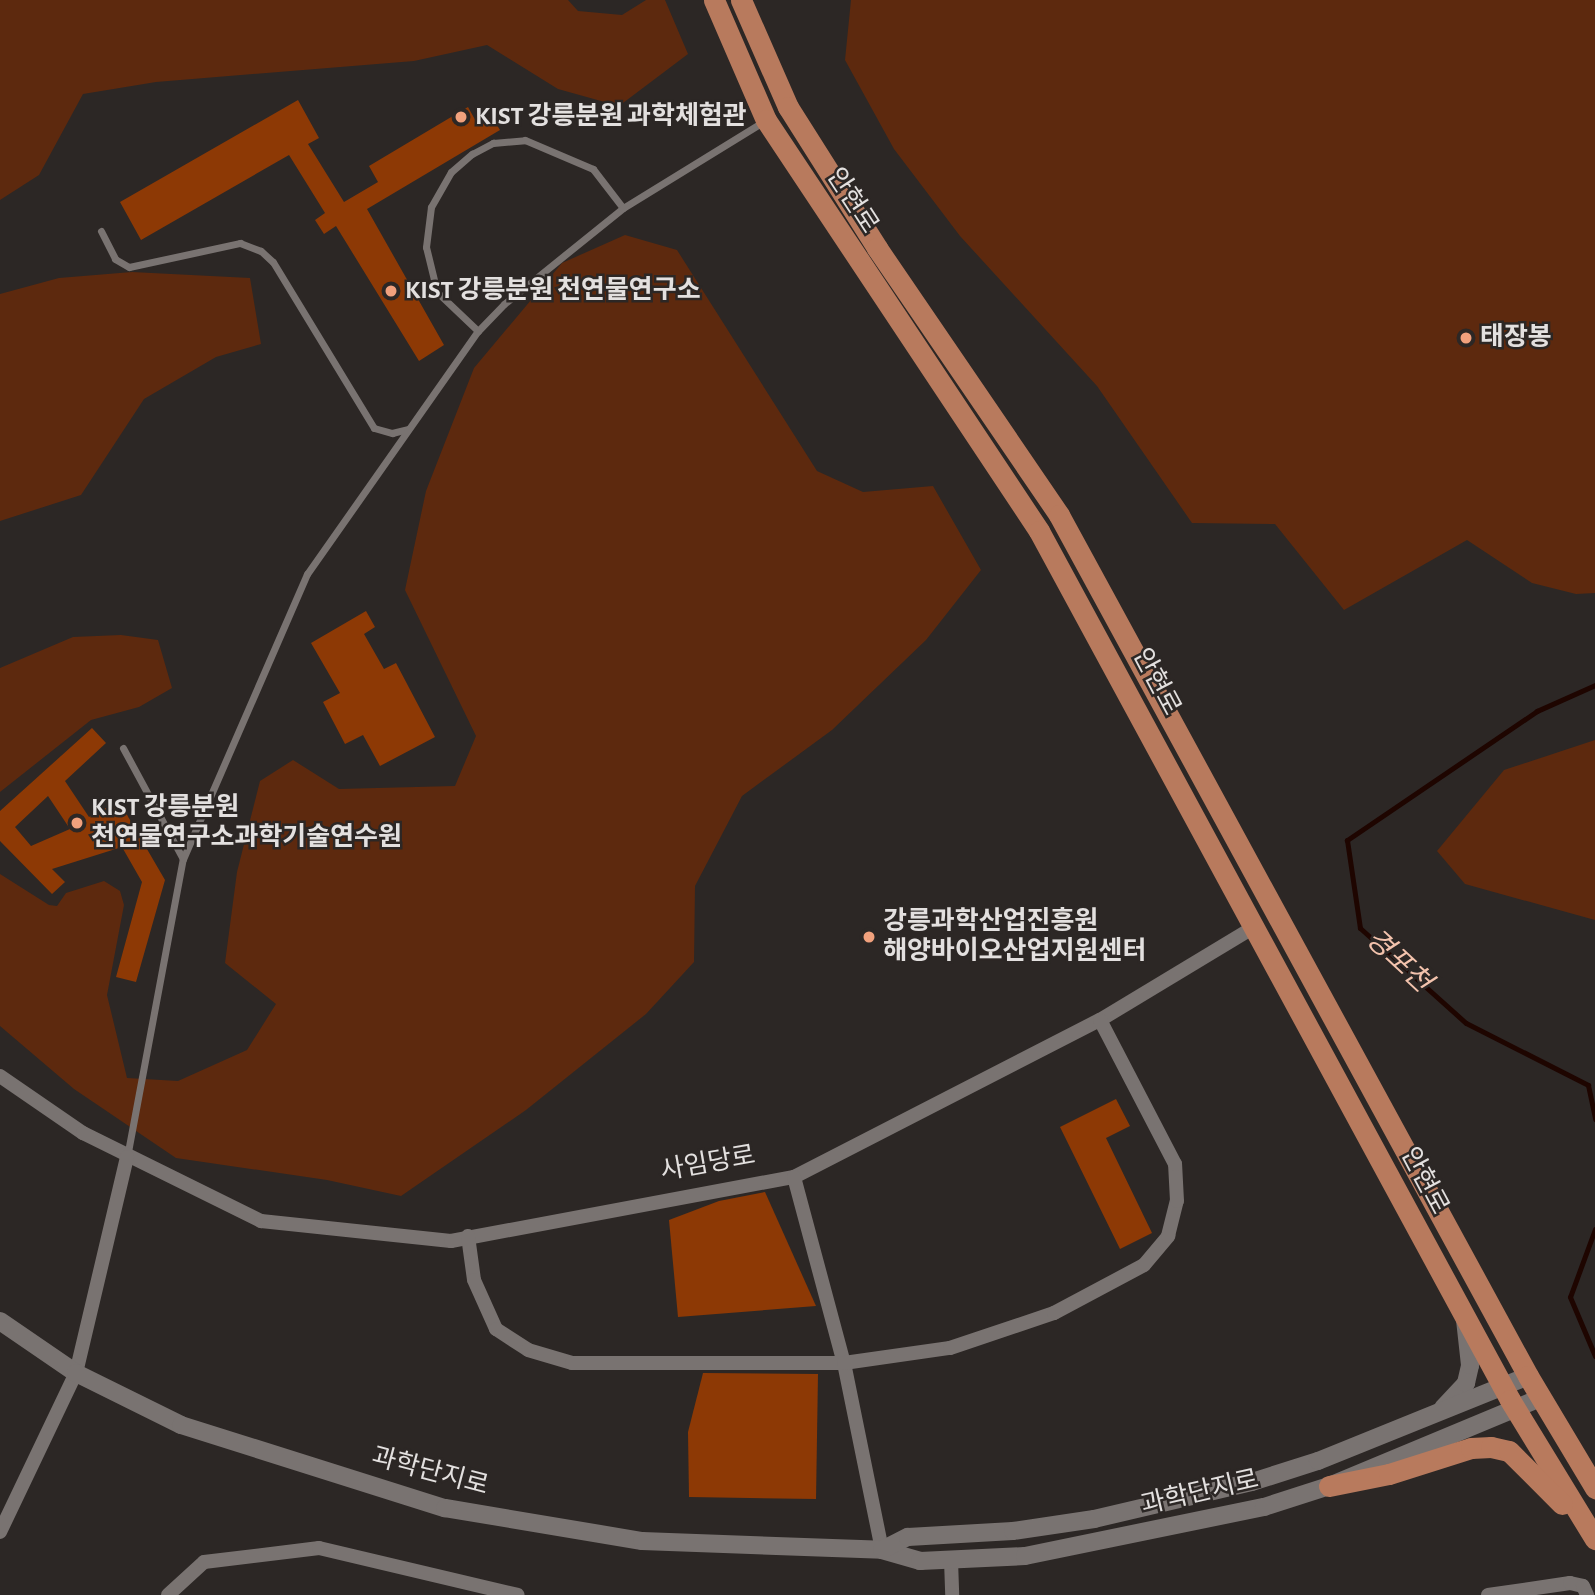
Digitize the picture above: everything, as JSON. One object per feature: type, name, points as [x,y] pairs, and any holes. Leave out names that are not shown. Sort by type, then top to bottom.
[{"type":"highway","name":"안현로","points":[[714,0],[766,120],[1039,531],[1516,1410]]},
{"type":"highway","name":"안현로","points":[[741,0],[788,107],[877,248],[1059,514],[1279,913],[1541,1398]]},
{"type":"highway","points":[[1254,927],[1279,913]]},
{"type":"highway","points":[[1541,1398],[1595,1488]]},
{"type":"highway","points":[[1516,1410],[1595,1541]]},
{"type":"highway","points":[[1329,1486],[1389,1474],[1471,1448],[1491,1447],[1509,1451],[1595,1541]]},
{"type":"street","points":[[766,120],[788,107]]},
{"type":"street","name":"사임당로","points":[[127,1157],[261,1222],[451,1241],[794,1177],[1100,1020],[1254,927]]},
{"type":"street","points":[[468,1236],[474,1280],[496,1329],[528,1350],[572,1363],[844,1363],[950,1348],[1054,1313],[1144,1265],[1168,1236],[1177,1201],[1175,1164],[1100,1020]]},
{"type":"street","points":[[0,1076],[127,1157],[76,1373],[0,1532]]},
{"type":"street","points":[[794,1177],[844,1363],[882,1550]]},
{"type":"street","points":[[1436,1414],[1466,1383],[1470,1365],[1465,1316]]},
{"type":"street","name":"과학단지로","points":[[0,1321],[76,1373],[181,1425],[445,1508],[642,1541],[882,1550],[920,1561],[1024,1556],[1183,1526],[1329,1486],[1541,1398]]},
{"type":"street","name":"과학단지로","points":[[882,1550],[908,1536],[1013,1531],[1094,1519],[1252,1482],[1436,1414],[1528,1376]]},
{"type":"street","points":[[168,1595],[204,1562],[319,1548],[518,1595]]},
{"type":"street","points":[[951,1560],[952,1595]]},
{"type":"street","points":[[1488,1595],[1570,1583],[1583,1586],[1587,1595]]},
{"type":"lane","points":[[127,1157],[183,859],[307,574],[478,331],[504,304],[623,208],[766,120]]},
{"type":"lane","points":[[478,331],[437,292],[426,247],[431,207],[451,172],[472,154],[494,143],[525,140],[593,169],[623,208]]},
{"type":"lane","points":[[101,231],[115,259],[130,267],[240,243],[261,251],[374,428],[392,433],[409,429]]},
{"type":"lane","points":[[123,748],[183,859]]},
{"type":"shaded area","points":[[0,0],[568,0],[578,11],[622,15],[646,0],[665,0],[688,54],[619,106],[558,89],[487,45],[414,61],[156,82],[83,94],[39,175],[0,200]]},
{"type":"shaded area","points":[[851,0],[1595,0],[1595,593],[1576,594],[1532,583],[1467,540],[1344,610],[1275,524],[1192,523],[1097,386],[960,236],[894,149],[845,60]]},
{"type":"shaded area","points":[[625,235],[677,250],[817,471],[863,492],[933,486],[981,570],[926,640],[832,730],[742,796],[695,886],[694,962],[646,1014],[526,1110],[401,1196],[327,1180],[176,1158],[74,1089],[0,1026],[0,874],[49,905],[57,906],[66,893],[104,881],[120,891],[124,905],[107,995],[127,1078],[178,1081],[247,1050],[276,1004],[225,963],[237,872],[260,781],[293,760],[339,789],[455,786],[476,736],[405,590],[426,491],[474,368],[562,263]]},
{"type":"shaded area","points":[[132,272],[250,278],[261,344],[216,357],[144,399],[81,495],[0,521],[0,294],[59,278]]},
{"type":"shaded area","points":[[121,635],[158,640],[172,688],[139,707],[91,720],[0,792],[0,668],[73,637]]},
{"type":"shaded area","points":[[1595,740],[1595,920],[1465,884],[1437,851],[1504,770]]},
{"type":"building","points":[[298,100],[319,138],[308,144],[344,202],[378,182],[369,166],[468,107],[478,125],[492,117],[500,130],[367,209],[444,345],[419,361],[336,226],[324,234],[315,220],[325,213],[289,155],[141,240],[120,202]]},
{"type":"building","points":[[366,611],[375,627],[364,634],[384,669],[396,663],[435,737],[380,766],[363,735],[345,744],[323,702],[340,693],[311,643]]},
{"type":"building","points":[[92,728],[106,743],[65,781],[89,817],[119,801],[165,880],[136,982],[116,977],[142,882],[122,847],[52,869],[65,882],[52,894],[0,841],[0,811]],"holes":[[[48,796],[70,829],[31,846],[15,827]]]},
{"type":"building","points":[[1116,1099],[1130,1126],[1106,1138],[1152,1233],[1120,1249],[1060,1127]]},
{"type":"building","points":[[765,1192],[816,1306],[678,1317],[669,1220],[719,1201]]},
{"type":"building","points":[[703,1373],[818,1374],[816,1499],[689,1497],[688,1432]]},
{"type":"waterway","name":"경포천","points":[[1595,685],[1537,711],[1347,840],[1360,928],[1466,1023],[1588,1085],[1595,1119]]},
{"type":"waterway","name":"경포천","points":[[1595,1229],[1570,1297],[1595,1356]]},
{"type":"place","name":"KIST 강릉분원 과학체험관","points":[[461,117]]},
{"type":"place","name":"KIST 강릉분원 천연물연구소","points":[[391,291]]},
{"type":"place","name":"태장봉","points":[[1466,338]]},
{"type":"place","name":"KIST 강릉분원 천연물연구소과학기술연수원","points":[[77,823]]},
{"type":"place","name":"강릉과학산업진흥원 해양바이오산업지원센터","points":[[869,937]]}]
